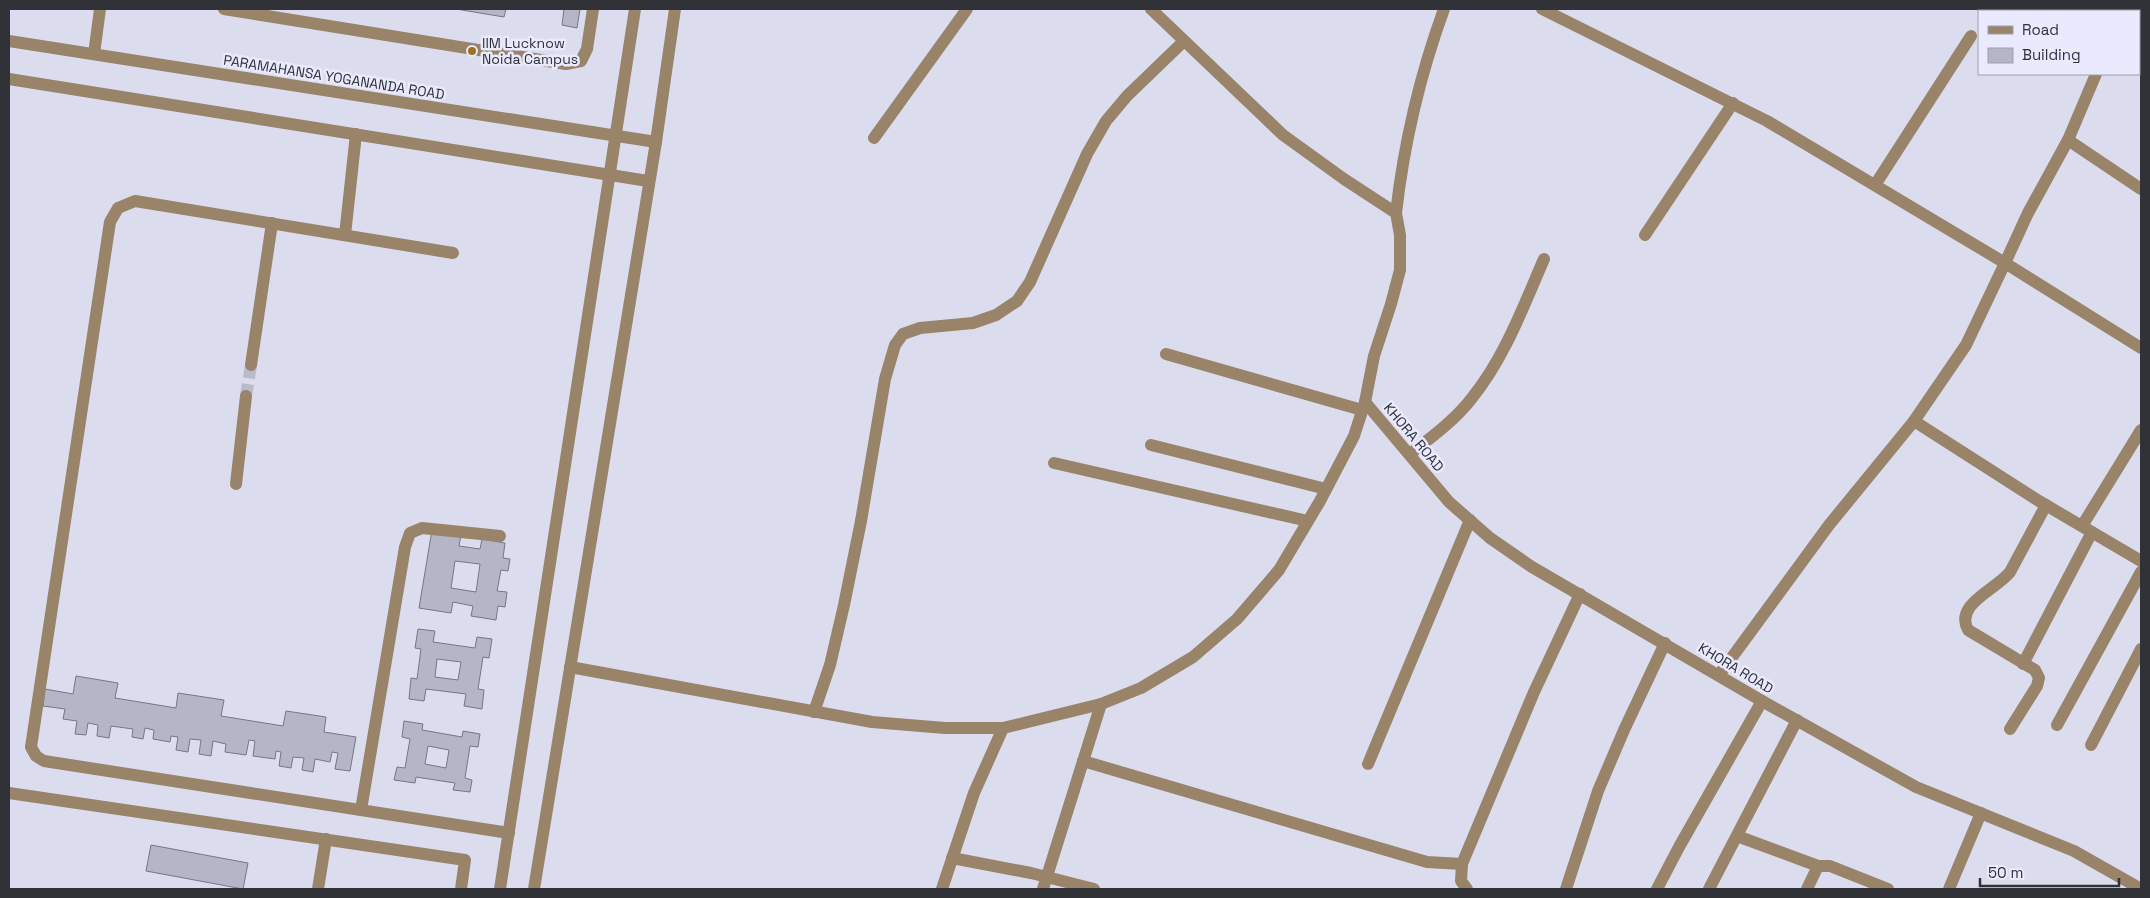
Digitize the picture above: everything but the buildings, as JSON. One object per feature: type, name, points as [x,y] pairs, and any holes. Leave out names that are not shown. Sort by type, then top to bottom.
[{"type":"street","points":[[94,54],[100,9]]},
{"type":"street","points":[[224,9],[244,10],[566,64],[581,61],[587,49],[593,9]]},
{"type":"street","points":[[500,889],[635,9]]},
{"type":"street","points":[[534,889],[648,181],[656,142],[675,9]]},
{"type":"street","points":[[874,138],[967,9]]},
{"type":"street","points":[[1151,9],[1283,135],[1344,180],[1396,213]]},
{"type":"street","points":[[570,667],[872,722],[945,728],[1003,728],[1101,704],[1141,688],[1193,658],[1237,620],[1279,570],[1354,436],[1364,406],[1374,356],[1400,270],[1400,235],[1396,213],[1401,173],[1414,108],[1433,40],[1444,9]]},
{"type":"street","points":[[1542,9],[1767,121],[2005,263],[2141,348]]},
{"type":"street","points":[[1874,185],[1971,36]]},
{"type":"street","name":"PARAMAHANSA YOGANANDA ROAD","points":[[9,41],[656,142]]},
{"type":"street","points":[[814,712],[830,665],[844,605],[861,521],[885,378],[895,345],[903,334],[920,328],[973,323],[996,315],[1017,301],[1030,282],[1087,154],[1106,121],[1127,96],[1184,41]]},
{"type":"street","points":[[1719,675],[1829,525],[1914,421],[1966,345],[2028,213],[2068,140],[2096,75]]},
{"type":"street","points":[[9,79],[648,181]]},
{"type":"street","points":[[1645,235],[1733,103]]},
{"type":"street","points":[[345,235],[356,134]]},
{"type":"street","points":[[2068,140],[2141,189]]},
{"type":"street","points":[[453,253],[135,201],[118,208],[110,222],[31,748],[36,756],[44,761],[509,833]]},
{"type":"street","points":[[252,365],[272,223]]},
{"type":"street","points":[[1410,454],[1445,426],[1471,399],[1492,370],[1510,338],[1544,259]]},
{"type":"street","points":[[1166,354],[1364,406]]},
{"type":"street","points":[[236,484],[246,396]]},
{"type":"street","name":"KHORA ROAD","points":[[1364,406],[1410,454],[1449,502],[1490,538],[1532,567],[1666,643],[1762,701],[1916,787],[2074,851],[2141,889]]},
{"type":"street","points":[[1914,421],[2046,505],[2141,561]]},
{"type":"street","points":[[2023,664],[2087,529],[2141,430]]},
{"type":"street","points":[[1151,445],[1326,489]]},
{"type":"street","points":[[1054,463],[1308,521]]},
{"type":"street","points":[[2010,729],[2037,686],[2039,678],[2035,670],[1968,630],[1964,623],[1964,616],[1968,608],[1981,595],[2003,581],[2010,572],[2046,505]]},
{"type":"street","points":[[1368,764],[1470,520]]},
{"type":"street","points":[[361,810],[405,547],[410,534],[422,528],[500,536]]},
{"type":"street","points":[[2057,725],[2141,572]]},
{"type":"street","points":[[1467,889],[1461,881],[1462,864],[1534,692],[1580,594]]},
{"type":"street","points":[[1566,889],[1598,791],[1624,730],[1666,643]]},
{"type":"street","points":[[2091,745],[2141,649]]},
{"type":"street","points":[[1658,889],[1679,847],[1762,701]]},
{"type":"street","points":[[1045,883],[1101,704]]},
{"type":"street","points":[[1709,889],[1798,720]]},
{"type":"street","points":[[942,889],[974,793],[1003,728]]},
{"type":"street","points":[[1083,761],[1427,862],[1462,864]]},
{"type":"street","points":[[9,793],[465,860],[460,889]]},
{"type":"street","points":[[1949,889],[1981,813]]},
{"type":"street","points":[[1737,836],[1818,866],[1830,866],[1888,889]]},
{"type":"street","points":[[318,889],[326,840]]},
{"type":"street","points":[[952,858],[1045,883],[1094,889]]},
{"type":"street","points":[[1807,889],[1818,866]]},
{"type":"tunnel","points":[[246,396],[251,365]]},
{"type":"place","name":"IIM Lucknow Noida Campus","points":[[472,51]]}]
